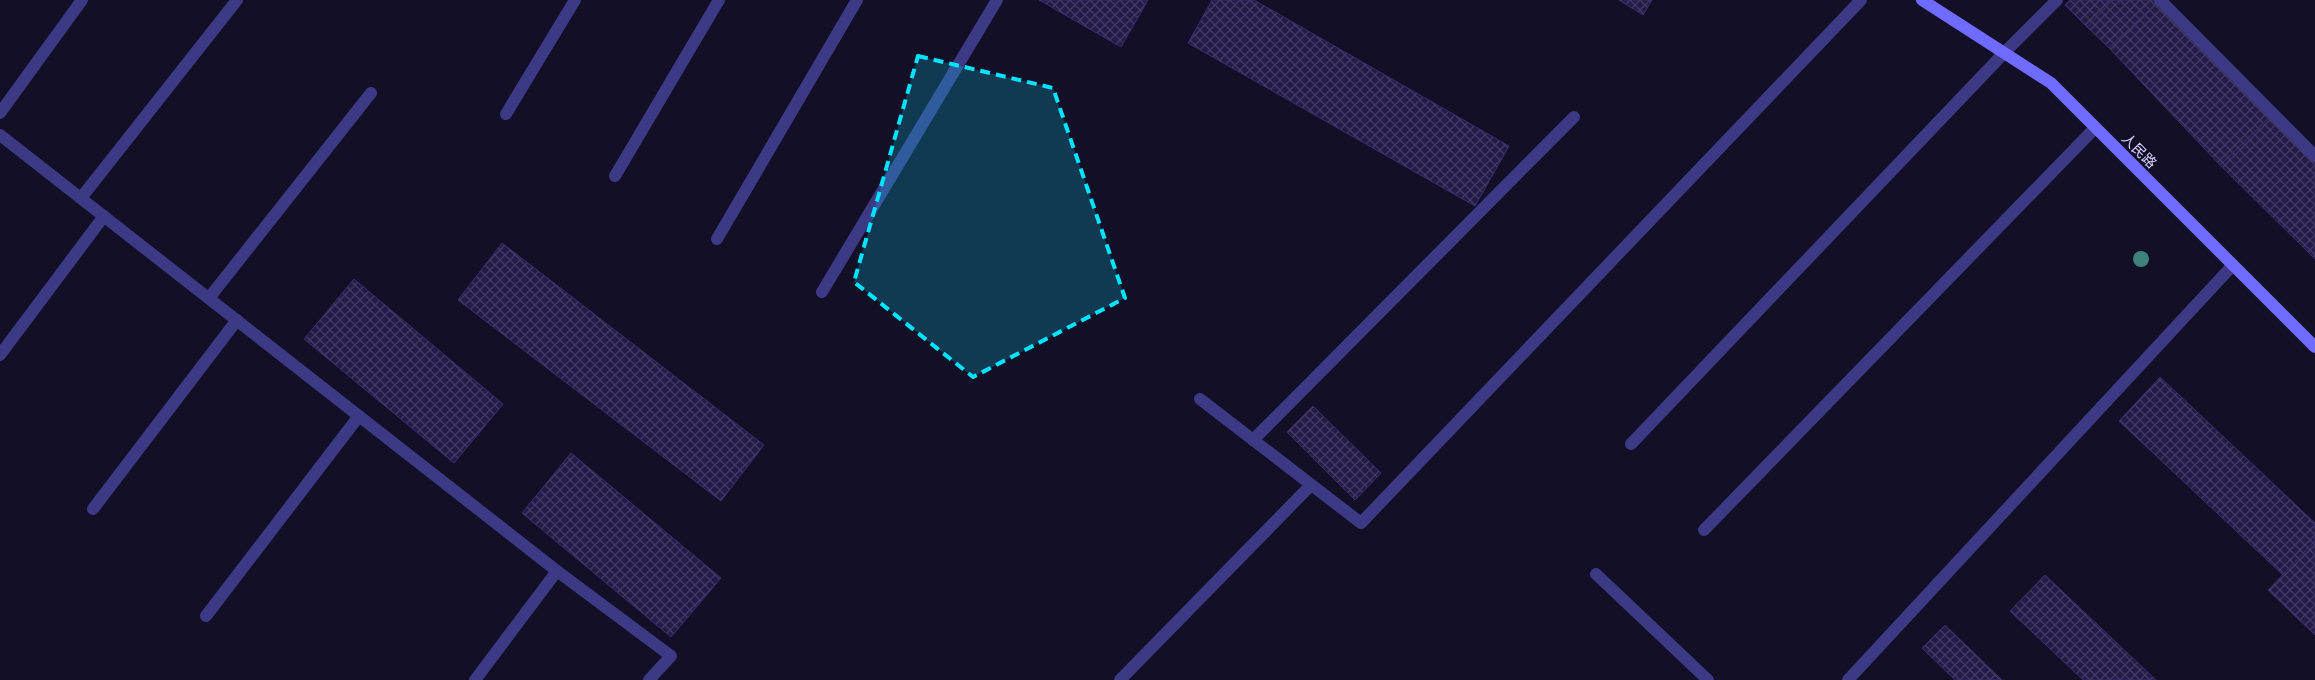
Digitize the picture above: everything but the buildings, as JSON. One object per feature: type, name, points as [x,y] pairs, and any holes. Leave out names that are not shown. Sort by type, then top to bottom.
[{"type":"street","points":[[0,113],[82,0]]},
{"type":"street","points":[[81,198],[237,0]]},
{"type":"street","points":[[506,114],[575,0]]},
{"type":"street","points":[[615,176],[719,0]]},
{"type":"street","points":[[717,239],[857,0]]},
{"type":"street","points":[[822,292],[997,0]]},
{"type":"street","points":[[1200,399],[1360,523],[1861,0]]},
{"type":"street","name":"人民路","points":[[1922,0],[2050,83],[2315,347]]},
{"type":"street","points":[[1631,444],[2004,53],[2057,0]]},
{"type":"street","points":[[2160,0],[2315,156]]},
{"type":"street","points":[[209,298],[371,93]]},
{"type":"street","points":[[1253,440],[1574,117]]},
{"type":"street","points":[[1704,530],[2095,128]]},
{"type":"street","points":[[0,135],[557,571],[671,656],[649,680]]},
{"type":"street","points":[[0,355],[104,216]]},
{"type":"street","points":[[1848,680],[2233,265]]},
{"type":"street","points":[[93,509],[237,320]]},
{"type":"street","points":[[206,616],[359,416]]},
{"type":"street","points":[[1120,680],[1311,485]]},
{"type":"street","points":[[475,680],[557,571]]},
{"type":"street","points":[[1596,574],[1708,680]]},
{"type":"highlighted area","points":[[918,56],[1053,88],[1125,298],[973,377],[854,282]]}]
